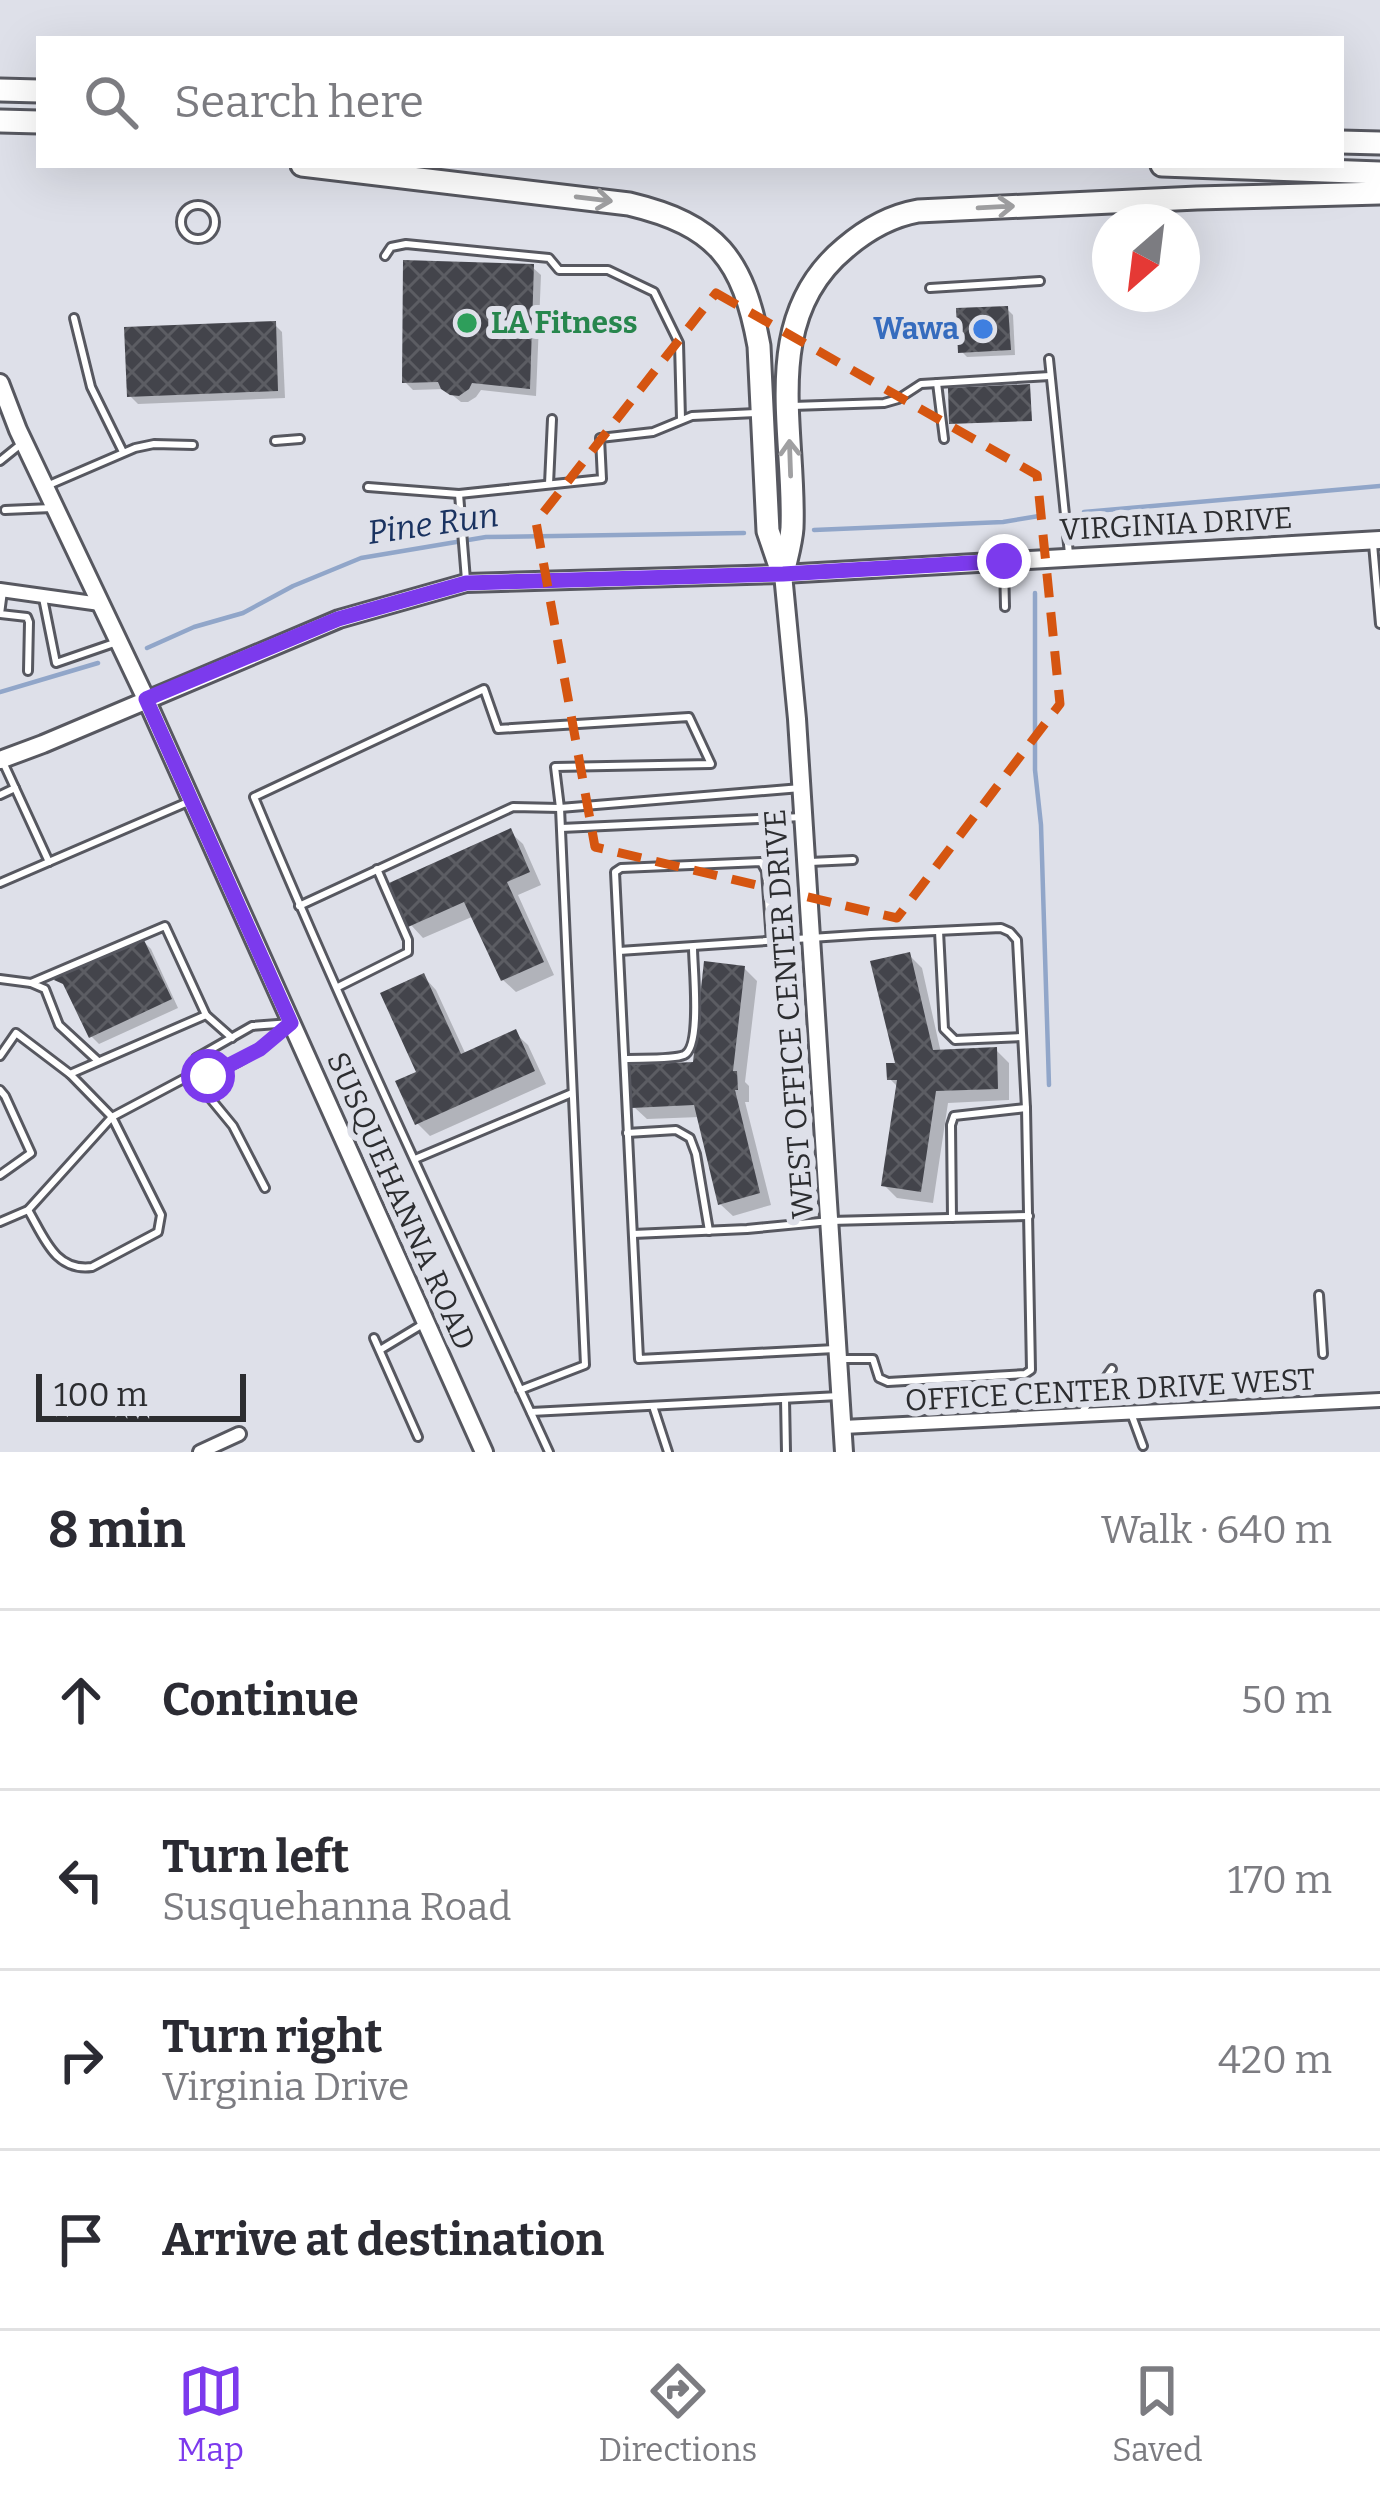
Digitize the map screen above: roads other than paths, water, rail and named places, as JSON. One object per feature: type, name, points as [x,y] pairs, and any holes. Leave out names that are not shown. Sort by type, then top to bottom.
[{"type":"highway","points":[[5,90],[36,92]]},
{"type":"highway","points":[[3,121],[36,124]]},
{"type":"highway","points":[[1344,142],[1380,143]]},
{"type":"highway","points":[[327,168],[629,204],[662,212],[715,243],[746,288],[759,346],[767,531],[783,574]]},
{"type":"highway","points":[[1244,168],[1380,173]]},
{"type":"highway","points":[[783,574],[792,532],[787,354],[808,289],[827,263],[854,240],[896,215],[918,211],[1380,193]]},
{"type":"main road","name":"SUSQUEHANNA ROAD","points":[[0,383],[484,1452]]},
{"type":"main road","name":"VIRGINIA DRIVE","points":[[1,760],[338,619],[466,583],[783,574],[1376,540]]},
{"type":"main road","name":"WEST OFFICE CENTER DRIVE","points":[[783,574],[802,788],[844,1452]]},
{"type":"street","points":[[2,590],[100,604]]},
{"type":"street","name":"OFFICE CENTER DRIVE WEST","points":[[843,1427],[1380,1400]]},
{"type":"street","points":[[200,1452],[239,1434]]},
{"type":"lane","points":[[200,206],[211,212],[214,225],[208,236],[195,240],[184,232],[181,220],[188,209],[200,206]]},
{"type":"lane","points":[[385,256],[391,248],[406,244],[549,258],[559,270],[608,270],[654,292],[679,343],[681,419]]},
{"type":"lane","points":[[930,288],[1040,281]]},
{"type":"lane","points":[[74,318],[91,387],[123,452]]},
{"type":"lane","points":[[1048,359],[1070,557]]},
{"type":"lane","points":[[789,406],[884,403],[921,384],[1050,376]]},
{"type":"lane","points":[[938,383],[944,439]]},
{"type":"lane","points":[[368,487],[459,494],[602,478],[600,438],[653,432],[681,419],[762,412]]},
{"type":"lane","points":[[549,484],[552,419]]},
{"type":"lane","points":[[275,441],[300,439]]},
{"type":"lane","points":[[0,461],[24,442]]},
{"type":"lane","points":[[46,487],[123,452],[154,444],[193,445]]},
{"type":"lane","points":[[459,494],[466,583]]},
{"type":"lane","points":[[4,510],[56,508]]},
{"type":"lane","points":[[1376,540],[1380,624]]},
{"type":"lane","points":[[1004,561],[1005,608]]},
{"type":"lane","points":[[2,590],[0,614],[27,617],[29,622],[28,671]]},
{"type":"lane","points":[[42,594],[56,663],[118,641]]},
{"type":"lane","points":[[520,1390],[585,1365],[555,767],[711,764],[689,717],[498,729],[484,689],[254,797],[299,906],[338,986],[415,1159],[520,1390],[549,1452]]},
{"type":"lane","points":[[1,760],[49,862]]},
{"type":"lane","points":[[0,795],[15,788]]},
{"type":"lane","points":[[299,906],[513,807],[560,808],[802,788]]},
{"type":"lane","points":[[0,883],[191,801]]},
{"type":"lane","points":[[561,828],[803,817]]},
{"type":"lane","points":[[806,862],[853,860]]},
{"type":"lane","points":[[620,951],[693,947],[771,942],[811,939],[939,931],[1001,928],[1014,936],[1026,1108],[1032,1367],[1028,1373],[888,1382],[879,1378],[873,1359],[838,1354],[639,1360],[614,874],[621,868],[759,861],[766,871],[771,942]]},
{"type":"lane","points":[[338,986],[408,952],[408,940],[377,869]]},
{"type":"lane","points":[[31,982],[165,926],[206,1015],[232,1038]]},
{"type":"lane","points":[[939,931],[944,1029],[955,1040],[1022,1037]]},
{"type":"lane","points":[[625,1059],[683,1055],[692,1048],[693,947]]},
{"type":"lane","points":[[0,979],[31,982],[45,989],[59,1025],[98,1062]]},
{"type":"lane","points":[[70,1074],[206,1015]]},
{"type":"lane","points":[[191,1075],[196,1058],[252,1026],[291,1023]]},
{"type":"lane","points":[[0,1222],[28,1210],[112,1117],[191,1075],[208,1076],[260,1049],[291,1023]]},
{"type":"lane","points":[[0,1056],[16,1033],[70,1074],[112,1117],[161,1215],[158,1232],[80,1269],[65,1266],[55,1256],[28,1210]]},
{"type":"lane","points":[[191,1075],[233,1126],[266,1188]]},
{"type":"lane","points":[[0,1090],[32,1153],[0,1175]]},
{"type":"lane","points":[[415,1159],[573,1092]]},
{"type":"lane","points":[[952,1218],[954,1116],[1026,1108]]},
{"type":"lane","points":[[627,1133],[676,1130],[690,1138],[709,1231]]},
{"type":"lane","points":[[633,1234],[830,1220],[1029,1216]]},
{"type":"lane","points":[[1319,1295],[1324,1354]]},
{"type":"lane","points":[[380,1350],[426,1322]]},
{"type":"lane","points":[[374,1338],[418,1436]]},
{"type":"lane","points":[[1080,1415],[1112,1369]]},
{"type":"lane","points":[[531,1412],[841,1396]]},
{"type":"lane","points":[[785,1399],[786,1452]]},
{"type":"lane","points":[[653,1406],[668,1452]]},
{"type":"lane","points":[[1131,1413],[1143,1446]]},
{"type":"waterway","name":"Pine Run","points":[[1084,512],[1380,486]]},
{"type":"waterway","name":"Pine Run","points":[[814,530],[1003,522],[1039,516]]},
{"type":"waterway","name":"Pine Run","points":[[147,648],[194,627],[243,613],[361,558],[486,537],[744,533]]},
{"type":"waterway","points":[[1035,593],[1035,770],[1049,1085]]},
{"type":"waterway","name":"Pine Run","points":[[0,692],[98,663]]},
{"type":"place","name":"LA Fitness","points":[[467,323]]},
{"type":"place","name":"Wawa","points":[[983,329]]}]
